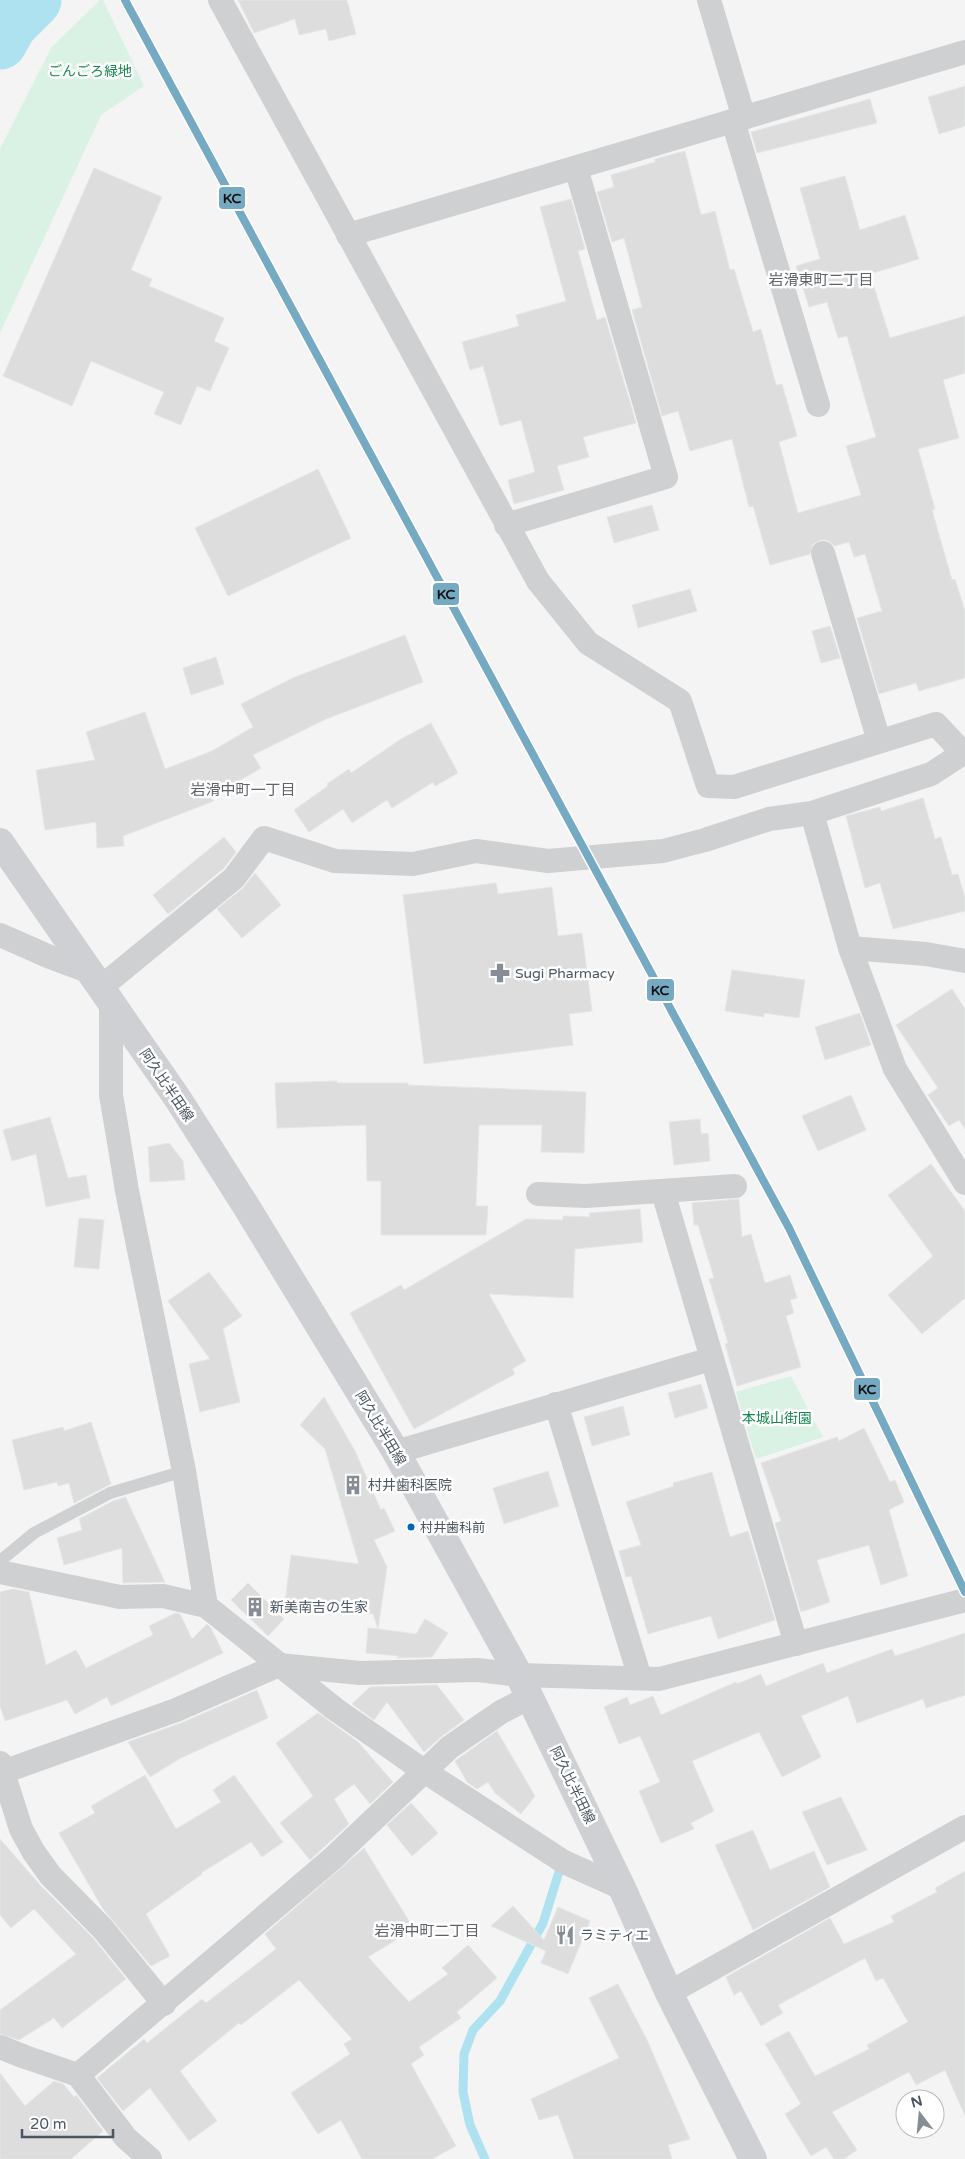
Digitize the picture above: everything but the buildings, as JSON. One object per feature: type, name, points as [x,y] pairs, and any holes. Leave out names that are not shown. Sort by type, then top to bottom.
[{"type":"main road","name":"阿久比半田線","points":[[0,842],[178,1099],[246,1206],[396,1452],[524,1686],[622,1888],[670,1993],[753,2159]]},
{"type":"street","points":[[100,987],[234,878],[264,838],[335,861],[413,864],[476,851],[548,861],[663,851],[705,840],[769,818],[812,813],[931,774],[964,752],[936,724],[734,787],[708,786],[680,701],[588,643],[538,581],[220,0]]},
{"type":"street","points":[[709,0],[739,119],[818,405]]},
{"type":"street","points":[[348,235],[965,52]]},
{"type":"street","points":[[506,525],[666,477],[576,168]]},
{"type":"street","points":[[823,553],[879,741]]},
{"type":"street","points":[[812,813],[850,948],[895,1069],[965,1183]]},
{"type":"street","points":[[0,935],[50,957],[100,987]]},
{"type":"street","points":[[850,948],[926,954],[965,961]]},
{"type":"street","points":[[100,987],[113,1104],[127,1191],[184,1471],[206,1606]]},
{"type":"street","points":[[538,1194],[586,1196],[735,1186]]},
{"type":"street","points":[[663,1192],[796,1644]]},
{"type":"street","points":[[396,1452],[711,1360]]},
{"type":"street","points":[[556,1404],[640,1678]]},
{"type":"street","points":[[0,1572],[120,1597],[163,1596],[206,1606],[335,1709],[424,1771],[564,1862],[622,1888]]},
{"type":"street","points":[[164,2004],[103,1929],[50,1875],[33,1851],[21,1829],[2,1768],[176,1710],[279,1664],[360,1673],[478,1670],[524,1686],[640,1678],[658,1679],[965,1600]]},
{"type":"street","points":[[78,2075],[164,2004],[332,1859],[450,1747],[501,1712],[524,1686]]},
{"type":"street","points":[[670,1993],[965,1827]]},
{"type":"street","points":[[0,2047],[78,2075],[126,2138],[150,2159]]},
{"type":"lane","points":[[0,1561],[34,1532],[110,1494],[184,1471]]},
{"type":"green space","name":"ごんごろ緑地","points":[[100,0],[103,0],[144,86],[101,115],[0,333],[0,149],[51,48]]},
{"type":"green space","name":"本城山街園","points":[[791,1376],[823,1437],[756,1459],[736,1392]]},
{"type":"waterway","points":[[0,42],[10,24],[34,0]]},
{"type":"waterway","points":[[485,2159],[470,2125],[463,2092],[464,2054],[473,2030],[500,2001],[543,1923],[559,1872]]},
{"type":"transit line","name":"KC","points":[[125,0],[789,1228],[965,1592]]},
{"type":"place","name":"Sugi Pharmacy","points":[[500,973]]},
{"type":"place","name":"村井歯科医院","points":[[353,1485]]},
{"type":"place","name":"村井歯科前","points":[[411,1527]]},
{"type":"place","name":"新美南吉の生家","points":[[255,1607]]},
{"type":"place","name":"ラミティエ","points":[[565,1935]]},
{"type":"district","name":"岩滑東町二丁目","points":[[821,280]]},
{"type":"district","name":"岩滑中町一丁目","points":[[243,790]]},
{"type":"district","name":"岩滑中町二丁目","points":[[427,1931]]}]
